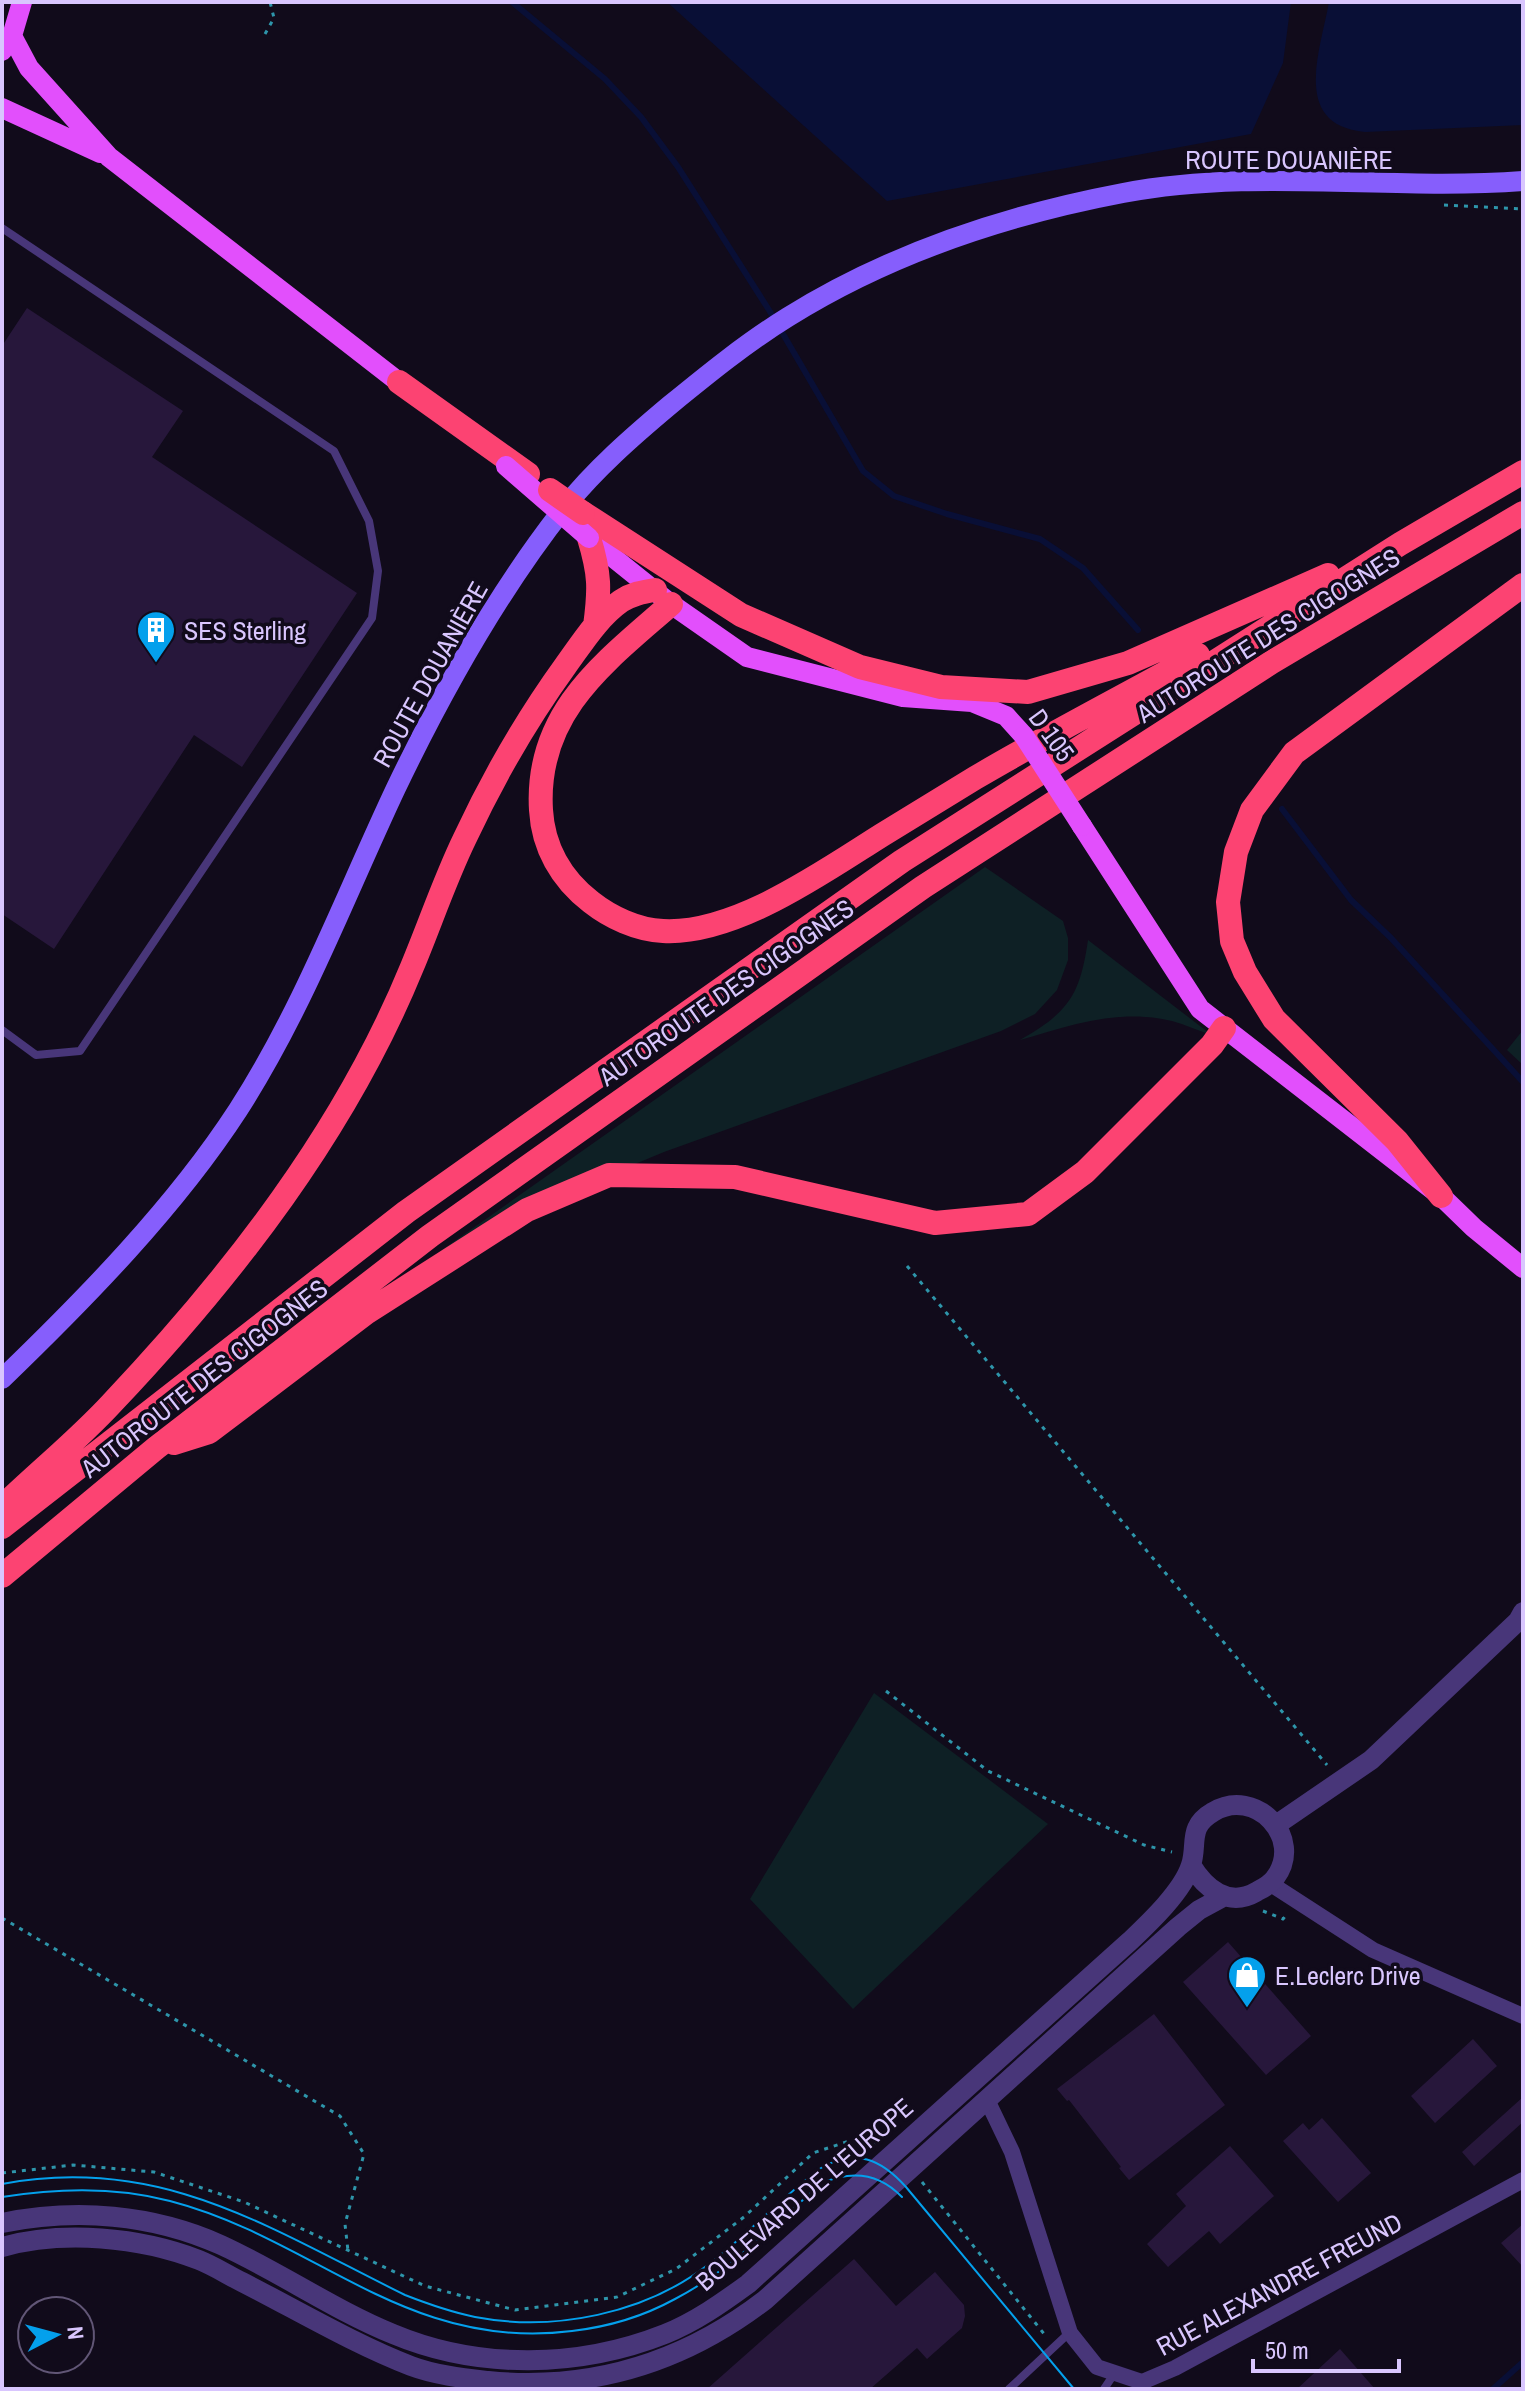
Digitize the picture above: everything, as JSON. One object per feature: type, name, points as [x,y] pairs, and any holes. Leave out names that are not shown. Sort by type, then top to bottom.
[{"type":"highway","points":[[399,382],[583,513],[741,615],[860,667],[941,687],[1028,692],[1128,663],[1400,544]]},
{"type":"highway","name":"AUTOROUTE DES CIGOGNES","points":[[2,1527],[406,1212],[902,861],[1400,544],[1523,472]]},
{"type":"highway","name":"AUTOROUTE DES CIGOGNES","points":[[2,1576],[156,1448],[430,1236],[923,887],[1278,659],[1523,513]]},
{"type":"highway","points":[[589,538],[600,587],[595,626]]},
{"type":"highway","points":[[663,597],[576,693],[559,718],[543,762],[540,793],[541,826],[551,857],[582,895],[602,911],[639,928],[664,931],[707,926],[735,917],[812,879],[979,776],[1400,544]]},
{"type":"highway","points":[[1441,1196],[1397,1141],[1274,1019],[1245,972],[1232,941],[1228,902],[1236,852],[1252,810],[1294,753],[1523,585]]},
{"type":"highway","points":[[2,1507],[110,1405],[187,1320],[282,1200],[330,1128],[369,1059],[464,839],[545,694],[595,626],[619,602],[638,592],[663,597]]},
{"type":"highway","points":[[156,1448],[209,1432],[402,1289],[527,1210],[609,1175],[735,1177],[935,1223],[1028,1214],[1085,1172],[1212,1045],[1224,1028]]},
{"type":"main road","points":[[22,2],[7,44],[109,157],[506,466],[663,597]]},
{"type":"main road","points":[[2,108],[109,157]]},
{"type":"main road","name":"ROUTE DOUANIÈRE","points":[[2,1379],[154,1221],[238,1110],[291,1017],[396,787],[457,671],[478,633],[558,517],[637,433],[726,359],[791,315],[872,271],[985,228],[1124,193],[1178,185],[1253,180],[1425,184],[1523,181]]},
{"type":"main road","name":"D 105","points":[[663,597],[747,657],[903,697],[972,702],[1006,716],[1024,736],[1200,1009],[1441,1196],[1523,1268]]},
{"type":"street","points":[[1276,1825],[1371,1760],[1521,1617]]},
{"type":"street","points":[[1226,1806],[1253,1807],[1269,1816],[1276,1825],[1283,1841],[1284,1857],[1279,1873],[1271,1884],[1248,1897],[1223,1897],[1203,1884],[1191,1861],[1192,1839],[1199,1824],[1211,1813],[1226,1806]]},
{"type":"street","name":"BOULEVARD DE L'EUROPE","points":[[2,2223],[70,2214],[105,2215],[156,2223],[222,2246],[391,2333],[422,2345],[467,2356],[518,2361],[569,2360],[618,2350],[667,2333],[711,2310],[748,2284],[894,2146],[1162,1910],[1191,1861]]},
{"type":"street","points":[[1271,1884],[1373,1950],[1523,2016]]},
{"type":"street","name":"BOULEVARD DE L'EUROPE","points":[[2,2247],[58,2238],[112,2240],[155,2247],[199,2260],[412,2366],[458,2383],[522,2384],[590,2380],[647,2365],[702,2343],[765,2300],[988,2102],[1178,1927],[1199,1910],[1223,1897]]},
{"type":"street","name":"RUE ALEXANDRE FREUND","points":[[988,2102],[1012,2152],[1070,2333],[1097,2367],[1142,2382],[1175,2368],[1523,2180]]},
{"type":"lane","points":[[2,228],[334,451],[369,521],[378,571],[372,618],[80,1051],[36,1055],[2,1030]]},
{"type":"lane","points":[[1009,2389],[1070,2333]]},
{"type":"lane","points":[[458,2383],[467,2356]]},
{"type":"lane","points":[[1104,2389],[1114,2373]]},
{"type":"path","points":[[265,34],[274,18],[270,2]]},
{"type":"path","points":[[1431,204],[1523,209]]},
{"type":"path","points":[[907,1266],[1342,1782]]},
{"type":"path","points":[[886,1691],[988,1771],[1144,1845],[1191,1861]]},
{"type":"path","points":[[2,1918],[340,2116],[364,2154],[345,2224],[348,2251]]},
{"type":"path","points":[[2,2173],[73,2165],[154,2172],[244,2202],[425,2286],[515,2310],[617,2297],[676,2269],[744,2217],[813,2153],[849,2141],[869,2140],[894,2146]]},
{"type":"path","points":[[912,2168],[1056,2347]]},
{"type":"shaded area","points":[[667,2],[1291,2],[1283,63],[1251,134],[887,201]]},
{"type":"shaded area","points":[[1329,2],[1523,2],[1523,125],[1365,132],[1342,126],[1327,116],[1319,101],[1316,83]]},
{"type":"shaded area","points":[[985,867],[1063,921],[1068,938],[1068,960],[1057,990],[1035,1014],[1001,1031],[664,1152],[539,1204],[443,1256],[439,1252]]},
{"type":"shaded area","points":[[1088,940],[1213,1036],[1172,1021],[1133,1016],[1095,1020],[1020,1040],[1050,1020],[1069,1000],[1081,975]]},
{"type":"shaded area","points":[[1523,1030],[1523,1065],[1507,1050]]},
{"type":"shaded area","points":[[874,1693],[1048,1824],[853,2009],[750,1899]]},
{"type":"building","name":"SES Sterling","points":[[27,308],[183,411],[152,457],[357,593],[242,767],[194,735],[54,949],[2,914],[2,346]]},
{"type":"building","name":"E.Leclerc Drive","points":[[1228,1942],[1311,2036],[1266,2075],[1183,1982]]},
{"type":"building","points":[[1154,2014],[1225,2105],[1129,2180],[1069,2100],[1057,2089]]},
{"type":"building","points":[[1473,2039],[1497,2066],[1435,2123],[1411,2096]]},
{"type":"building","points":[[1523,2097],[1523,2122],[1474,2166],[1462,2152]]},
{"type":"building","points":[[1322,2118],[1371,2173],[1338,2202],[1283,2141],[1303,2123],[1309,2130]]},
{"type":"building","points":[[1230,2146],[1274,2196],[1220,2244],[1209,2231],[1168,2267],[1147,2244],[1186,2206],[1176,2194]]},
{"type":"building","points":[[1523,2224],[1523,2267],[1501,2243]]},
{"type":"building","points":[[854,2259],[896,2306],[935,2272],[964,2305],[962,2328],[927,2359],[917,2348],[870,2389],[707,2389]]},
{"type":"building","points":[[1340,2349],[1375,2389],[1297,2389]]},
{"type":"waterway","points":[[512,2],[605,79],[641,117],[678,167],[769,310],[863,471],[894,496],[1040,539],[1083,568],[1138,630]]},
{"type":"waterway","points":[[1282,809],[1351,900],[1391,938],[1523,1082]]},
{"type":"waterway","points":[[1493,2389],[1523,2362]]},
{"type":"tram line","points":[[2,2184],[59,2177],[112,2179],[163,2188],[212,2203],[259,2223],[422,2302],[475,2317],[536,2322],[598,2315],[657,2295],[709,2264],[821,2168],[845,2159],[867,2160],[897,2177],[1074,2389]]},
{"type":"tram line","points":[[2,2197],[86,2190],[128,2193],[170,2201],[222,2218],[271,2240],[410,2309],[460,2325],[513,2333],[598,2327],[638,2316],[663,2305],[715,2274],[752,2246],[822,2183],[833,2179],[865,2176],[884,2183],[902,2197]]},
{"type":"place","name":"SES Sterling","points":[[156,664]]},
{"type":"place","name":"E.Leclerc Drive","points":[[1247,2009]]}]
